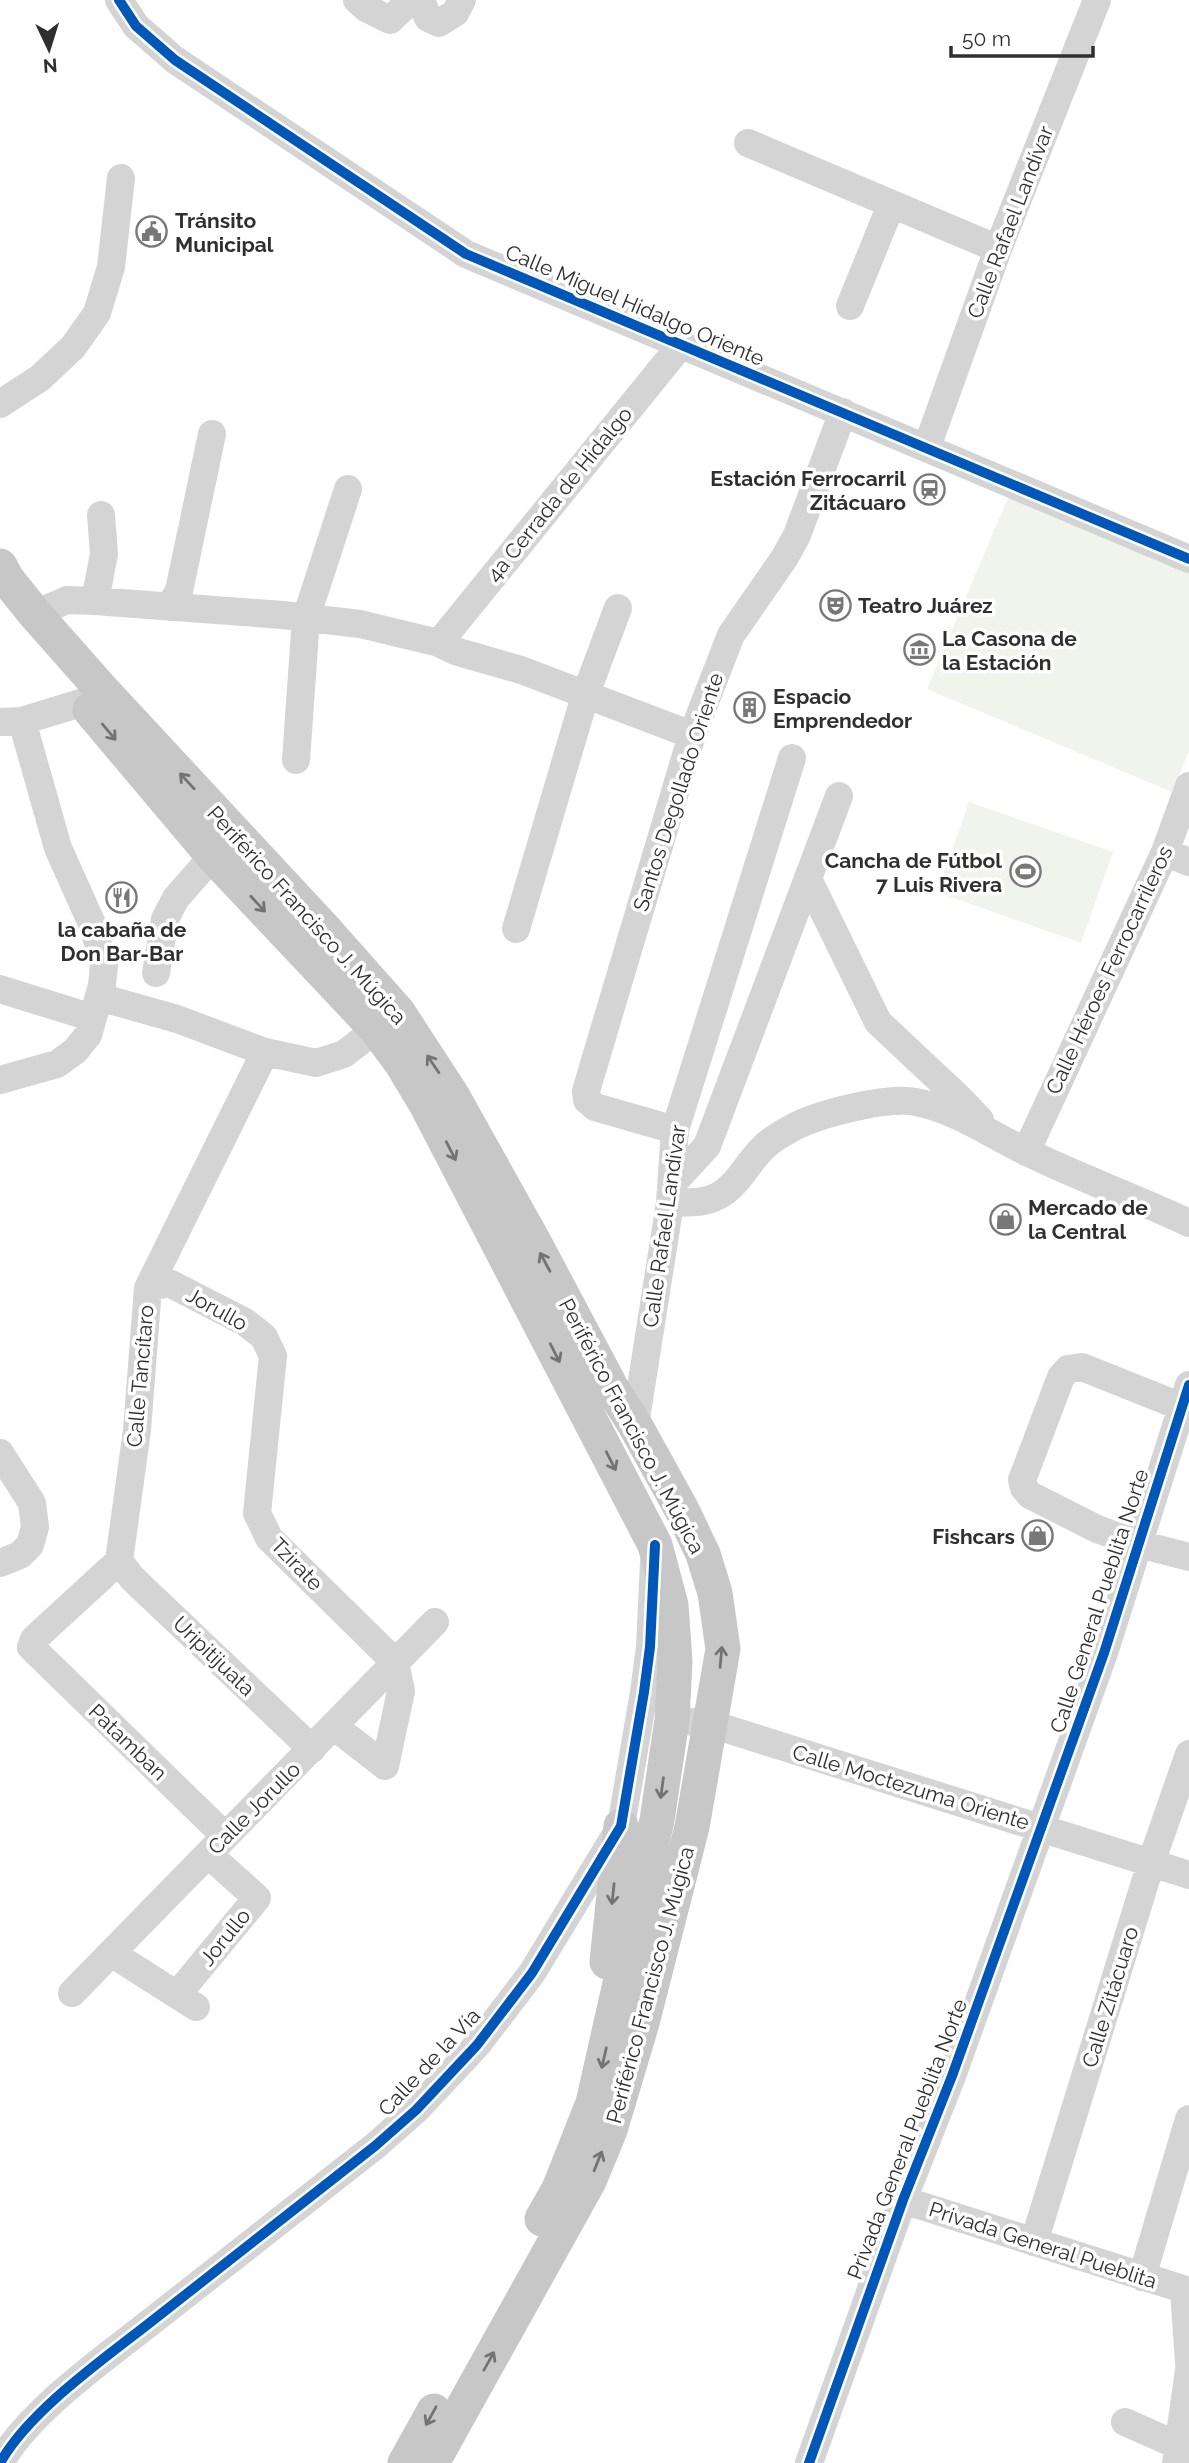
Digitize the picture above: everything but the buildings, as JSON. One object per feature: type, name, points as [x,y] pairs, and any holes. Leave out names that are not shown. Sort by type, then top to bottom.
[{"type":"main road","name":"Periférico Francisco J. Múgica","points":[[0,566],[35,614],[103,691],[327,932],[388,1021],[402,1064],[426,1104],[650,1536],[671,1605],[675,1661],[672,1720],[657,1820],[593,2103],[559,2189],[405,2463]]},
{"type":"main road","name":"Periférico Francisco J. Múgica","points":[[0,607],[84,702],[212,856],[388,1021],[452,1095],[611,1387],[682,1510],[703,1554],[717,1604],[723,1649],[692,1827],[642,2023],[610,2130],[589,2181],[432,2463]]},
{"type":"main road","points":[[650,1536],[682,1510]]},
{"type":"main road","points":[[614,2013],[606,1956],[621,1826]]},
{"type":"street","name":"Calle Miguel Hidalgo Oriente","points":[[119,0],[136,26],[175,60],[466,254],[1189,559]]},
{"type":"street","points":[[357,0],[366,8],[390,20],[409,2],[423,5],[428,18],[439,23],[455,13],[462,0]]},
{"type":"street","name":"Calle Rafael Landívar","points":[[927,447],[998,249],[1097,0]]},
{"type":"street","points":[[748,143],[998,249]]},
{"type":"street","points":[[0,404],[40,377],[73,346],[97,313],[111,267],[121,178]]},
{"type":"street","points":[[850,306],[891,205]]},
{"type":"street","name":"4a Cerrada de Hidalgo","points":[[439,643],[680,346]]},
{"type":"street","name":"Santos Degollado Oriente","points":[[675,1130],[595,1107],[587,1100],[586,1091],[692,735],[731,635],[797,536],[843,412]]},
{"type":"street","points":[[169,607],[179,591],[212,434]]},
{"type":"street","points":[[296,760],[306,618],[348,489]]},
{"type":"street","points":[[95,601],[104,554],[101,515]]},
{"type":"street","points":[[35,614],[67,600],[360,624],[439,643],[455,651],[521,670],[692,735]]},
{"type":"street","points":[[516,929],[585,696],[618,608]]},
{"type":"street","points":[[0,1080],[57,1064],[75,1051],[88,1035],[104,974],[104,957],[93,926],[64,865],[11,722],[84,702]]},
{"type":"street","name":"Calle Rafael Landívar","points":[[635,1425],[671,1193],[675,1130],[792,758]]},
{"type":"street","name":"Calle Héroes Ferrocarrileros","points":[[1026,1152],[1177,857],[1189,786]]},
{"type":"street","points":[[839,796],[708,1146],[671,1193],[704,1201],[730,1188],[765,1146],[793,1128],[827,1114],[882,1102],[914,1101],[950,1112],[989,1130],[1026,1152],[1189,1223]]},
{"type":"street","points":[[156,973],[165,919],[176,898],[212,856]]},
{"type":"street","points":[[808,879],[878,1022],[989,1130]]},
{"type":"street","points":[[0,989],[177,1019],[265,1052],[316,1063],[344,1054],[388,1021]]},
{"type":"street","name":"Calle Tancítaro","points":[[118,1561],[137,1430],[148,1288],[265,1052]]},
{"type":"street","name":"Jorullo","points":[[148,1288],[169,1283],[226,1311],[264,1337],[273,1356]]},
{"type":"street","name":"Tzirate","points":[[273,1356],[257,1513],[269,1538],[395,1662]]},
{"type":"street","points":[[1186,1396],[1082,1367],[1068,1368],[1061,1377],[1022,1480],[1030,1495],[1097,1529],[1189,1558]]},
{"type":"street","name":"Calle General Pueblita Norte","points":[[1042,1828],[1104,1653],[1186,1396]]},
{"type":"street","points":[[0,1563],[20,1555],[30,1545],[34,1527],[32,1503],[4,1465]]},
{"type":"street","name":"Calle de la Vía","points":[[0,2463],[8,2448],[46,2408],[115,2350],[375,2146],[415,2110],[477,2045],[532,1973],[621,1826],[650,1647],[650,1536]]},
{"type":"street","name":"Patamban","points":[[118,1561],[34,1639],[31,1647],[216,1845]]},
{"type":"street","name":"Uripitijuata","points":[[118,1561],[132,1578],[312,1749]]},
{"type":"street","name":"Calle Jorullo","points":[[72,1993],[435,1622]]},
{"type":"street","points":[[335,1727],[385,1766],[401,1691],[395,1662]]},
{"type":"street","name":"Calle Moctezuma Oriente","points":[[672,1720],[710,1724],[1189,1875]]},
{"type":"street","name":"Calle Zitácuaro","points":[[1034,2242],[1151,1863],[1189,1754]]},
{"type":"street","name":"Privada General Pueblita Norte","points":[[809,2463],[902,2200],[952,2076],[1042,1828]]},
{"type":"street","name":"Jorullo","points":[[111,1953],[187,2001],[257,1898],[216,1845]]},
{"type":"street","points":[[1142,2277],[1189,2119]]},
{"type":"street","name":"Privada General Pueblita","points":[[902,2200],[1186,2291],[1189,2363]]},
{"type":"street","points":[[1125,2421],[1177,2454],[1189,2370]]},
{"type":"shaded area","points":[[1010,493],[1189,568],[1189,751],[1172,792],[927,689]]},
{"type":"shaded area","name":"Cancha de Fútbol 7 Luis Rivera","points":[[969,802],[1113,852],[1081,943],[937,892]]},
{"type":"cycle path","points":[[119,0],[136,26],[175,60],[466,254],[1189,559]]},
{"type":"cycle path","points":[[809,2463],[1104,1653],[1189,1385]]},
{"type":"cycle path","points":[[0,2463],[30,2424],[69,2386],[375,2146],[416,2110],[477,2045],[532,1973],[621,1826],[650,1647],[655,1545]]},
{"type":"place","name":"Tránsito Municipal","points":[[152,232]]},
{"type":"place","name":"Estación Ferrocarril Zitácuaro","points":[[929,490]]},
{"type":"place","name":"Teatro Juárez","points":[[835,605]]},
{"type":"place","name":"La Casona de la Estación","points":[[919,650]]},
{"type":"place","name":"Espacio Emprendedor","points":[[750,708]]},
{"type":"place","name":"Cancha de Fútbol 7 Luis Rivera","points":[[1025,872]]},
{"type":"place","name":"la cabaña de Don Bar-Bar","points":[[122,897]]},
{"type":"place","name":"Mercado de la Central","points":[[1005,1219]]},
{"type":"place","name":"Fishcars","points":[[1038,1536]]}]
